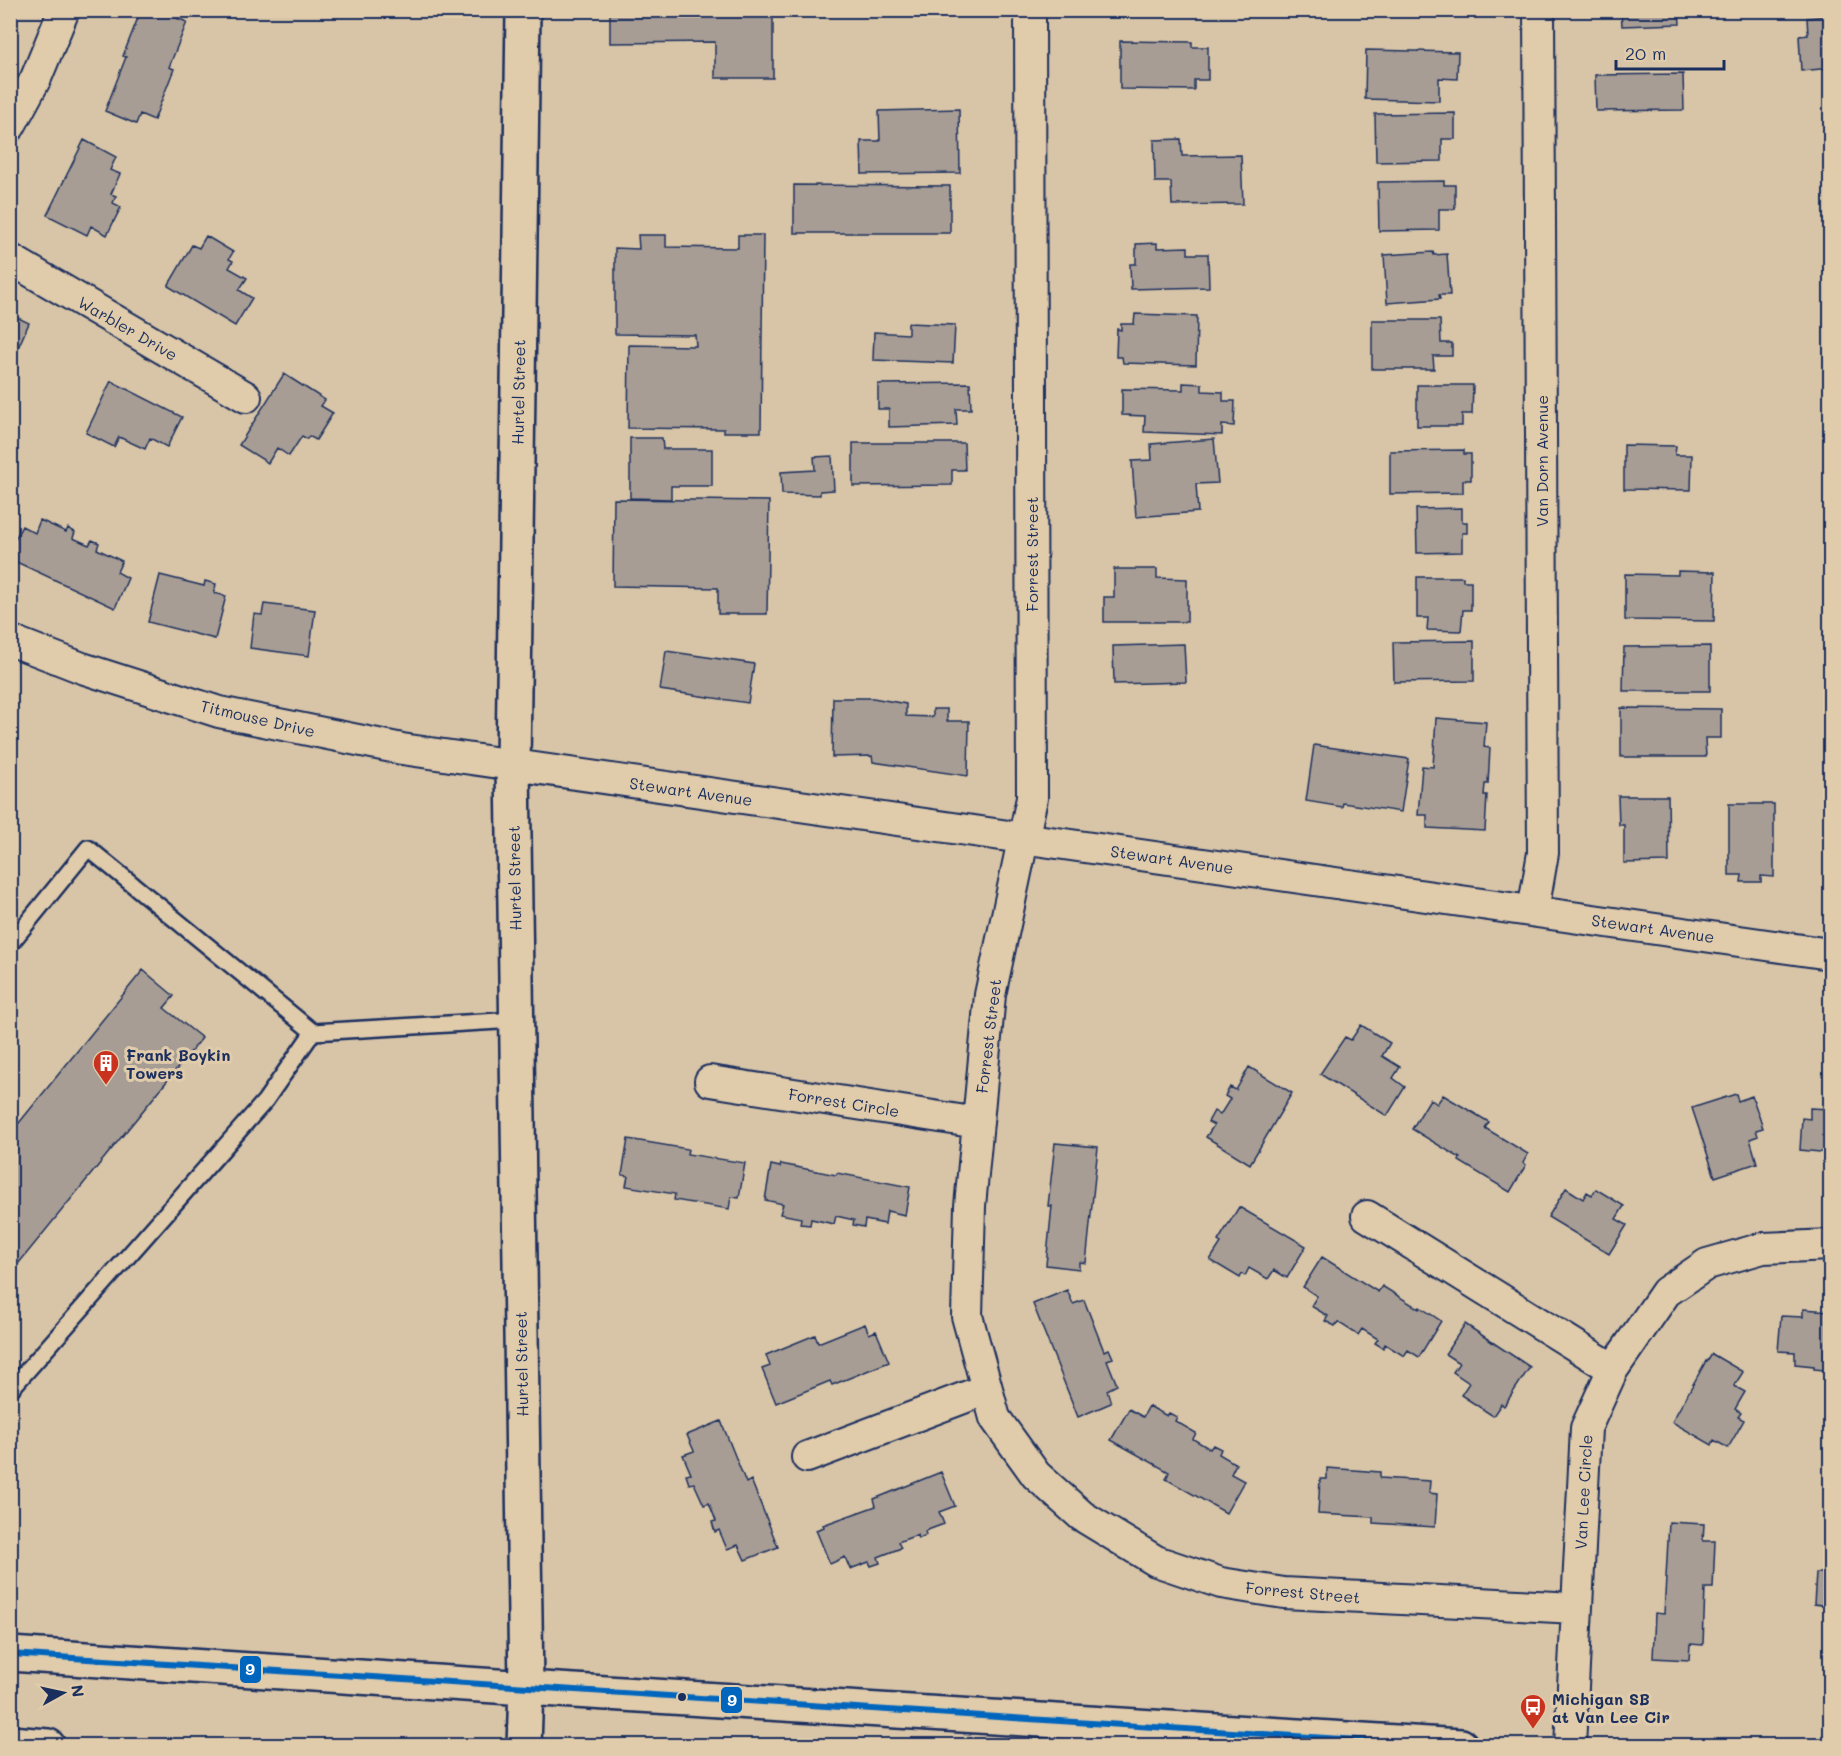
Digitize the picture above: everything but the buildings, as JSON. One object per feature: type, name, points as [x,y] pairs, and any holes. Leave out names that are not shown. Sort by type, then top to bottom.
[{"type":"street","points":[[10,126],[36,78],[64,10]]},
{"type":"street","name":"Hurtel Street","points":[[523,10],[513,765],[526,1688],[524,1746]]},
{"type":"street","name":"Forrest Street","points":[[1030,10],[1032,798],[990,995],[970,1206],[967,1316],[995,1418],[1036,1475],[1082,1516],[1156,1560],[1221,1583],[1284,1593],[1576,1608]]},
{"type":"street","name":"Van Dorn Avenue","points":[[1533,911],[1543,854],[1539,10]]},
{"type":"street","name":"Warbler Drive","points":[[10,259],[246,397]]},
{"type":"street","name":"Titmouse Drive","points":[[10,640],[82,668],[219,712],[402,749],[513,765]]},
{"type":"street","name":"Stewart Avenue","points":[[513,765],[1830,954]]},
{"type":"street","name":"Forrest Circle","points":[[711,1082],[978,1123]]},
{"type":"street","points":[[1367,1216],[1612,1369]]},
{"type":"street","name":"Van Lee Circle","points":[[1570,1746],[1586,1428],[1612,1369],[1666,1292],[1707,1264],[1763,1248],[1830,1245]]},
{"type":"street","points":[[807,1457],[987,1389]]},
{"type":"street","points":[[10,1654],[1461,1746]]},
{"type":"street","points":[[10,1743],[48,1746]]},
{"type":"lane","points":[[10,944],[88,848],[313,1032],[516,1020]]},
{"type":"lane","points":[[10,1390],[265,1101],[313,1032]]},
{"type":"transit line","name":"9","points":[[10,1654],[1453,1746]]},
{"type":"place","name":"Frank Boykin Towers","points":[[106,1086]]},
{"type":"place","name":"Michigan SB at Van Lee Cir","points":[[1533,1730]]}]
